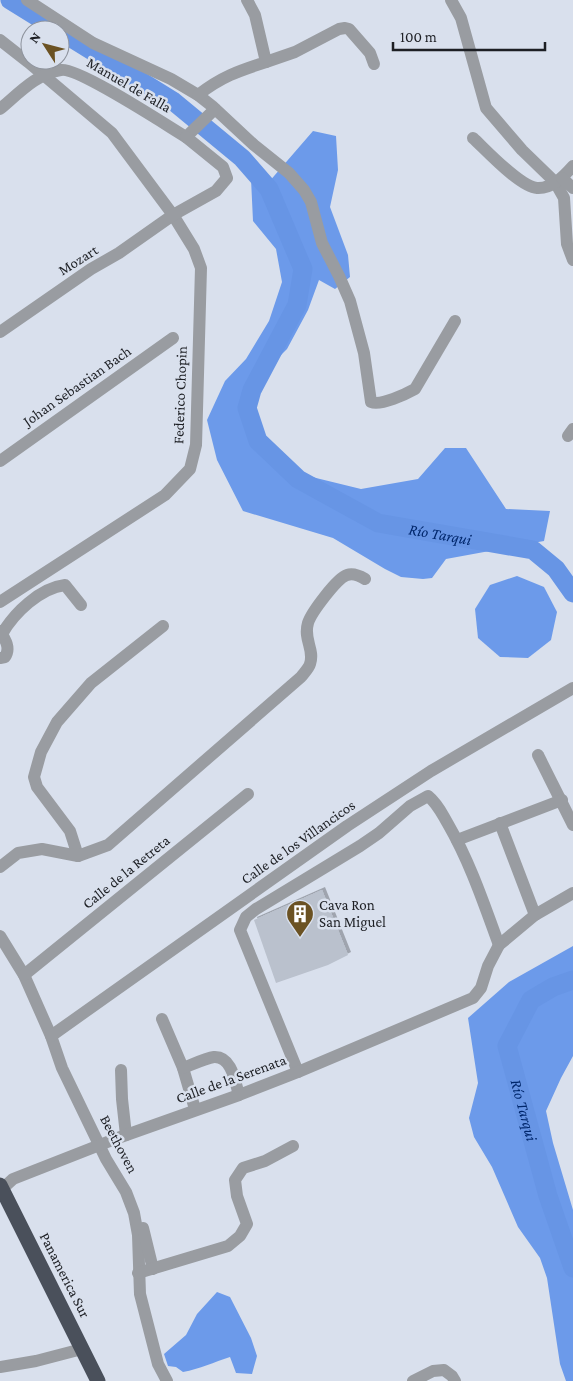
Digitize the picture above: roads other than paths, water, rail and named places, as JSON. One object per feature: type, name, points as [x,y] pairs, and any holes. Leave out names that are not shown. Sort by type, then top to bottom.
[{"type":"highway","name":"Panamerica Sur","points":[[1,1187],[98,1381]]},
{"type":"street","points":[[27,0],[93,43],[171,79],[198,95],[212,112],[289,173],[304,190],[311,202],[322,243],[350,302],[364,353],[371,402],[375,404],[406,394],[415,389],[455,322]]},
{"type":"street","points":[[248,0],[255,15],[266,62]]},
{"type":"street","points":[[451,0],[461,18],[486,108],[522,150],[559,180],[573,188]]},
{"type":"street","points":[[198,95],[212,84],[232,73],[295,52],[339,28],[349,29],[370,53],[374,64]]},
{"type":"street","name":"Federico Chopin","points":[[0,40],[112,134],[173,215],[194,249],[201,268],[196,445],[190,469],[165,495],[0,602]]},
{"type":"street","name":"Manuel de Falla","points":[[0,109],[42,75],[61,70],[85,76],[188,136],[224,167],[227,178],[216,191],[173,215]]},
{"type":"street","points":[[188,136],[212,112]]},
{"type":"street","points":[[473,138],[516,177],[531,186],[539,188],[559,180],[573,166]]},
{"type":"street","points":[[559,180],[564,198],[567,244],[573,260]]},
{"type":"street","name":"Mozart","points":[[0,332],[91,269],[120,253],[173,215]]},
{"type":"street","name":"Johan Sebastian Bach","points":[[0,460],[172,338]]},
{"type":"street","points":[[0,867],[18,852],[42,849],[78,856],[108,845],[301,677],[310,665],[312,652],[306,637],[308,621],[324,598],[347,575],[356,575],[365,579]]},
{"type":"street","points":[[0,658],[5,657],[8,653],[7,645],[1,633],[14,616],[31,601],[55,586],[65,584],[81,605]]},
{"type":"street","points":[[78,856],[70,832],[37,787],[34,777],[41,752],[57,722],[91,683],[163,626]]},
{"type":"street","name":"Calle de los Villancicos","points":[[51,1036],[347,826],[431,771],[573,688]]},
{"type":"street","points":[[538,755],[573,825]]},
{"type":"street","name":"Calle de la Retreta","points":[[24,975],[248,794]]},
{"type":"street","points":[[298,1072],[240,930],[246,917],[360,846],[379,833],[410,806],[428,796],[436,803],[471,869],[499,945],[535,915],[573,893]]},
{"type":"street","points":[[457,840],[562,800]]},
{"type":"street","points":[[500,823],[535,915]]},
{"type":"street","name":"Beethoven","points":[[0,936],[24,975],[51,1036],[62,1068],[106,1159],[126,1192],[134,1213],[138,1235],[140,1294],[158,1364],[167,1381]]},
{"type":"street","name":"Calle de la Serenata","points":[[1,1187],[12,1179],[298,1072],[472,998],[481,988],[488,966],[499,945]]},
{"type":"street","points":[[162,1019],[183,1068],[195,1110]]},
{"type":"street","points":[[183,1068],[214,1057],[222,1059],[230,1065],[238,1095]]},
{"type":"street","points":[[121,1070],[126,1135]]},
{"type":"street","points":[[138,1273],[228,1246],[240,1236],[247,1224],[237,1196],[235,1180],[243,1168],[266,1161],[293,1146]]},
{"type":"street","points":[[106,1159],[115,1164],[125,1175],[136,1196],[152,1269]]},
{"type":"street","points":[[0,1366],[36,1361],[82,1349]]},
{"type":"street","points":[[413,1381],[433,1371],[444,1370],[455,1381]]},
{"type":"waterway","points":[[10,0],[173,101],[242,158],[269,189],[303,269],[297,305],[252,390],[247,408],[258,441],[298,479],[378,523],[533,550],[556,569],[573,593]]},
{"type":"waterway","name":"Río Tarqui","points":[[573,980],[553,987],[531,1000],[507,1046],[548,1196],[573,1268]]},
{"type":"place","name":"Cava Ron San Miguel","points":[[300,938]]}]
